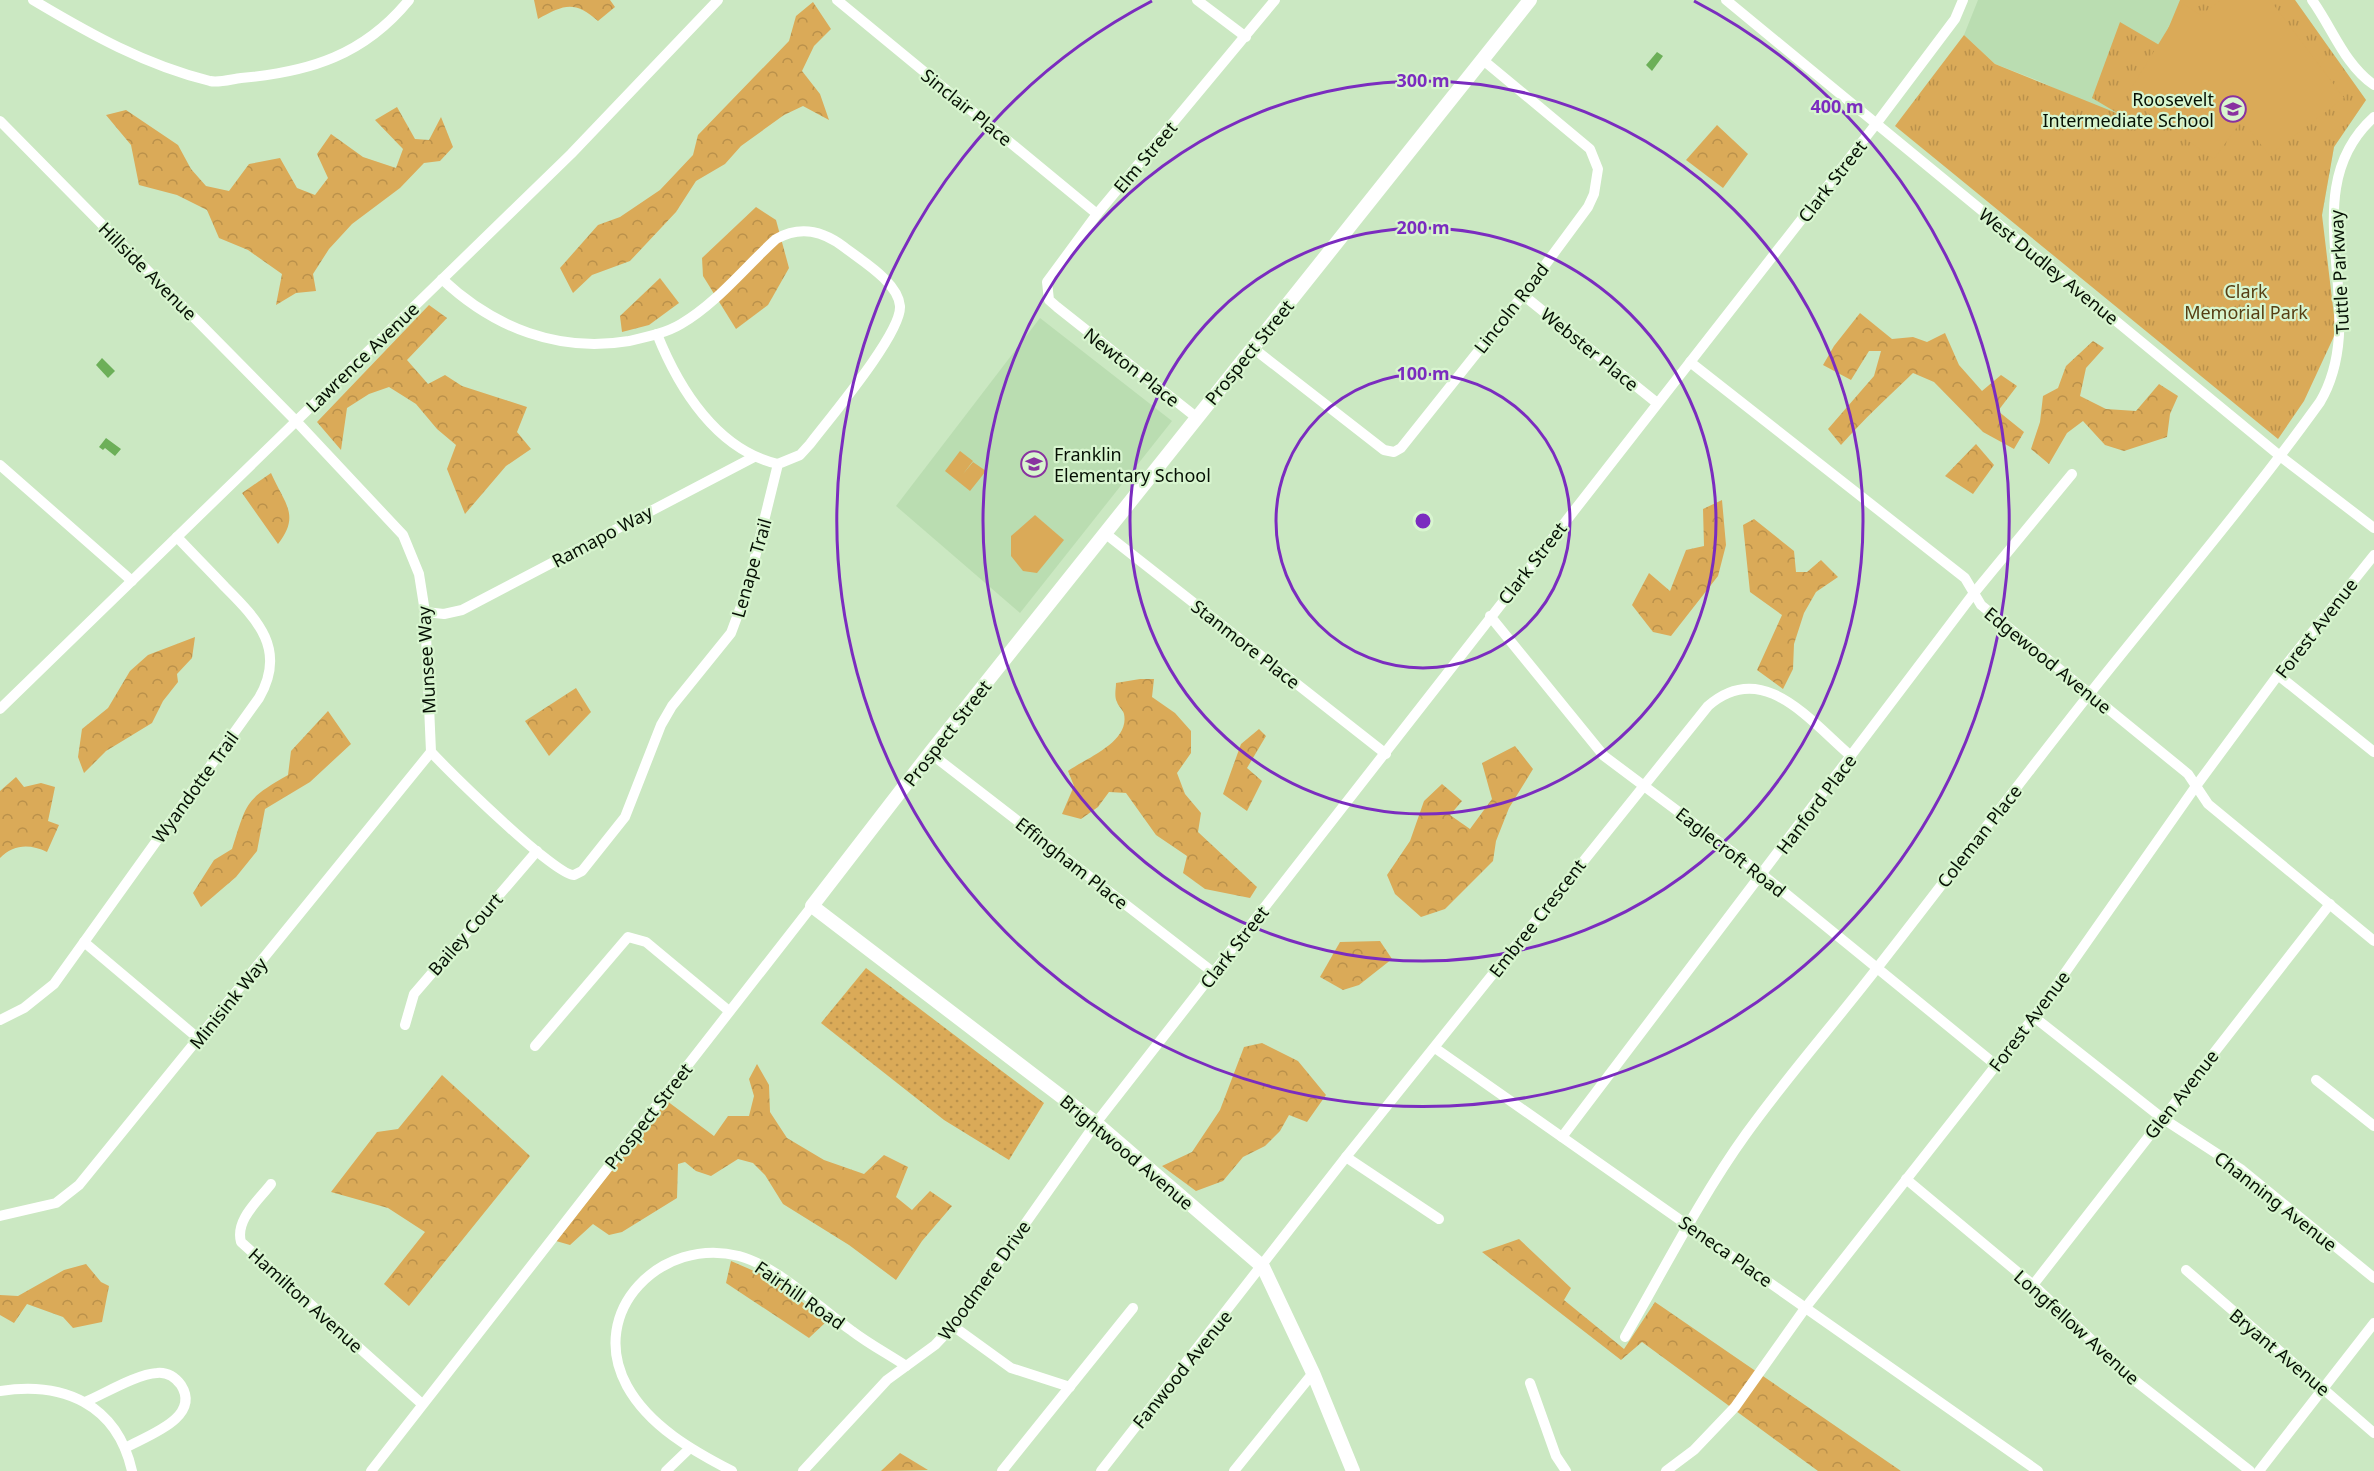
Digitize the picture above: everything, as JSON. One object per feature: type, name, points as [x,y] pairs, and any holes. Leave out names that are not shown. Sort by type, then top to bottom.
[{"type":"street","points":[[33,0],[94,37],[142,59],[212,82],[291,72],[339,56],[383,29],[409,0]]},
{"type":"street","name":"Lawrence Avenue","points":[[0,709],[572,154],[718,0]]},
{"type":"street","name":"Sinclair Place","points":[[837,0],[1097,214]]},
{"type":"street","points":[[1197,0],[1246,37]]},
{"type":"street","name":"Elm Street","points":[[1069,317],[1049,300],[1047,282],[1097,214],[1275,0]]},
{"type":"street","name":"Prospect Street","points":[[371,1471],[930,753],[1530,0]]},
{"type":"street","name":"West Dudley Avenue","points":[[1726,0],[2280,456],[2374,528]]},
{"type":"street","name":"Clark Street","points":[[1096,1123],[1876,124],[1955,19],[1963,0]]},
{"type":"street","points":[[2312,0],[2329,23],[2357,73],[2374,85]]},
{"type":"street","name":"Lincoln Road","points":[[1253,348],[1384,450],[1394,452],[1401,448],[1523,295],[1588,207],[1594,194],[1598,169],[1595,158],[1582,141],[1483,60]]},
{"type":"street","name":"Tuttle Parkway","points":[[2280,456],[2327,392],[2340,362],[2346,327],[2335,201],[2340,168],[2350,144],[2374,117]]},
{"type":"street","name":"Hillside Avenue","points":[[0,122],[296,421]]},
{"type":"street","points":[[442,279],[476,308],[494,319],[534,336],[555,341],[598,344],[619,342],[657,334],[680,324],[717,297],[776,239],[804,230],[831,238],[886,281],[896,295],[900,306],[894,332],[810,444],[800,455],[778,464],[754,457],[725,436],[691,399],[670,364],[657,334]]},
{"type":"street","name":"Webster Place","points":[[1523,295],[1657,403]]},
{"type":"street","name":"Newton Place","points":[[1069,317],[1196,417]]},
{"type":"street","name":"Edgewood Avenue","points":[[1690,362],[1965,578],[1981,605],[2188,774],[2208,804],[2374,941]]},
{"type":"street","name":"Munsee Way","points":[[296,421],[403,535],[419,574],[425,612],[431,752]]},
{"type":"street","name":"Coleman Place","points":[[1690,1226],[1745,1135],[2089,694],[2280,456]]},
{"type":"street","name":"Ramapo Way","points":[[425,612],[444,614],[462,610],[754,457]]},
{"type":"street","name":"Lenape Trail","points":[[537,851],[564,873],[577,874],[625,817],[661,725],[672,706],[731,633],[747,590],[778,464]]},
{"type":"street","points":[[0,465],[132,581]]},
{"type":"street","name":"Hanford Place","points":[[1562,1137],[1974,593],[2072,474]]},
{"type":"street","name":"Stanmore Place","points":[[1106,534],[1386,754]]},
{"type":"street","name":"Wyandotte Trail","points":[[0,1020],[24,1008],[54,984],[259,698],[268,678],[270,656],[265,635],[258,622],[177,537]]},
{"type":"street","name":"Forest Avenue","points":[[1666,1471],[1716,1430],[1806,1307],[2034,1017],[2196,786],[2278,675],[2374,555]]},
{"type":"street","name":"Eaglecroft Road","points":[[1490,616],[1604,756],[1763,874],[1995,1065]]},
{"type":"street","points":[[2278,675],[2374,752]]},
{"type":"street","name":"Embree Crescent","points":[[1263,1268],[1346,1158],[1643,784],[1717,698],[1740,688],[1758,688],[1781,696],[1851,756]]},
{"type":"street","points":[[431,752],[537,851]]},
{"type":"street","name":"Minisink Way","points":[[0,1216],[46,1206],[72,1192],[431,752]]},
{"type":"street","name":"Effingham Place","points":[[930,753],[1214,973]]},
{"type":"street","name":"Bailey Court","points":[[405,1024],[414,994],[537,851]]},
{"type":"street","name":"Glen Avenue","points":[[2033,1285],[2330,904]]},
{"type":"street","name":"Brightwood Avenue","points":[[812,906],[1096,1123],[1263,1268],[1313,1373],[1353,1471]]},
{"type":"street","points":[[535,1046],[628,937],[646,942],[729,1011]]},
{"type":"street","points":[[84,942],[199,1038]]},
{"type":"street","name":"Channing Avenue","points":[[2034,1017],[2162,1118],[2242,1170],[2374,1278]]},
{"type":"street","name":"Seneca Place","points":[[1435,1048],[2038,1471]]},
{"type":"street","points":[[2316,1080],[2374,1126]]},
{"type":"street","name":"Woodmere Drive","points":[[803,1471],[866,1401],[906,1365],[935,1345],[953,1326],[1096,1123]]},
{"type":"street","points":[[1346,1158],[1439,1219]]},
{"type":"street","name":"Longfellow Avenue","points":[[1906,1179],[2033,1285],[2133,1379],[2250,1471]]},
{"type":"street","name":"Hamilton Avenue","points":[[271,1184],[241,1223],[238,1233],[241,1242],[422,1404]]},
{"type":"street","points":[[1625,1337],[1690,1226]]},
{"type":"street","name":"Fairhill Road","points":[[688,1449],[632,1394],[623,1377],[616,1350],[619,1322],[630,1296],[645,1278],[673,1261],[693,1254],[715,1253],[736,1256],[757,1263],[853,1332],[906,1365]]},
{"type":"street","name":"Fanwood Avenue","points":[[1101,1471],[1263,1268]]},
{"type":"street","name":"Bryant Avenue","points":[[2186,1270],[2374,1433]]},
{"type":"street","points":[[1002,1471],[1132,1308]]},
{"type":"street","points":[[2259,1471],[2374,1323]]},
{"type":"street","points":[[953,1326],[1011,1368],[1070,1387]]},
{"type":"street","points":[[85,1402],[154,1373],[171,1375],[177,1380],[182,1387],[185,1401],[179,1416],[124,1448]]},
{"type":"street","points":[[1234,1471],[1313,1373]]},
{"type":"street","points":[[1530,1383],[1556,1456],[1566,1471]]},
{"type":"street","points":[[0,1391],[46,1388],[85,1402],[110,1424],[124,1448],[132,1471]]},
{"type":"street","points":[[666,1471],[688,1449],[732,1471]]},
{"type":"shaded area","name":"Roosevelt Intermediate School","points":[[1978,0],[2295,0],[2366,100],[2334,147],[2322,215],[2039,81],[1995,64],[1964,35]]},
{"type":"shaded area","points":[[1657,52],[1663,56],[1652,71],[1646,65]]},
{"type":"shaded area","name":"Franklin Elementary School","points":[[1040,318],[1172,421],[1020,613],[896,506]]},
{"type":"shaded area","points":[[102,358],[115,371],[108,378],[96,365]]},
{"type":"shaded area","points":[[106,438],[121,449],[115,456],[105,448],[103,450],[99,447]]},
{"type":"green space","points":[[534,0],[610,0],[615,7],[598,21],[590,14],[575,7],[555,10],[538,19]]},
{"type":"green space","name":"Clark Memorial Park","points":[[2180,0],[2295,0],[2366,100],[2334,147],[2322,215],[2336,332],[2304,401],[2278,439],[1895,126],[1964,35],[1995,64],[2119,114],[2092,98],[2120,22],[2161,46]]},
{"type":"green space","points":[[2221,0],[2270,0],[2344,98],[2269,155],[2242,120],[2214,159],[2131,101],[2129,92],[2183,4],[2201,15]]},
{"type":"green space","points":[[813,2],[831,29],[814,46],[802,71],[820,94],[829,120],[803,106],[784,115],[741,146],[725,164],[696,181],[676,212],[630,261],[592,275],[573,293],[560,268],[598,225],[620,217],[660,190],[693,155],[698,135],[789,41],[796,16]]},
{"type":"green space","points":[[397,107],[415,139],[429,140],[441,117],[453,147],[440,161],[424,163],[400,188],[352,224],[329,249],[313,274],[316,291],[296,293],[276,305],[282,274],[248,250],[219,238],[207,210],[177,195],[139,185],[131,145],[106,115],[126,110],[178,145],[191,169],[206,186],[229,191],[249,164],[280,158],[297,188],[315,195],[328,178],[317,154],[331,134],[363,157],[396,168],[403,149],[375,120]]},
{"type":"green space","points":[[1717,125],[1748,154],[1723,188],[1686,160]]},
{"type":"green space","points":[[756,207],[776,220],[789,268],[768,305],[736,329],[703,276],[702,258]]},
{"type":"green space","points":[[660,278],[679,303],[649,325],[622,332],[620,316]]},
{"type":"green space","points":[[429,305],[447,318],[407,360],[428,384],[445,375],[462,386],[527,407],[517,432],[531,449],[506,466],[465,514],[447,469],[456,445],[437,429],[416,404],[389,387],[369,394],[347,408],[341,450],[317,422]]},
{"type":"green space","points":[[1860,313],[1892,339],[1913,337],[1927,342],[1945,333],[1959,365],[1982,391],[2001,375],[2017,386],[1998,411],[2024,432],[2014,449],[1983,432],[1934,382],[1913,373],[1841,445],[1828,429],[1874,376],[1881,351],[1869,351],[1851,380],[1823,365],[1834,346]]},
{"type":"green space","points":[[2093,341],[2104,348],[2086,368],[2080,396],[2106,409],[2136,411],[2159,384],[2178,396],[2170,414],[2167,437],[2124,451],[2105,445],[2083,421],[2067,433],[2049,464],[2031,449],[2040,422],[2043,396],[2058,388],[2066,366]]},
{"type":"green space","points":[[1976,444],[1994,465],[1973,494],[1945,476]]},
{"type":"green space","points":[[960,451],[973,461],[963,474],[973,462],[986,471],[970,491],[945,471]]},
{"type":"green space","points":[[271,473],[285,501],[289,517],[285,534],[278,544],[242,493]]},
{"type":"green space","points":[[1722,500],[1726,545],[1718,576],[1671,636],[1653,632],[1632,605],[1649,573],[1670,591],[1686,550],[1704,546],[1703,509]]},
{"type":"green space","points":[[1035,515],[1064,540],[1037,573],[1023,571],[1011,556],[1011,536]]},
{"type":"green space","points":[[1754,519],[1794,551],[1796,572],[1807,572],[1821,560],[1838,577],[1816,592],[1804,613],[1794,644],[1793,669],[1783,689],[1757,670],[1782,615],[1750,592],[1743,525]]},
{"type":"green space","points":[[195,637],[192,658],[177,674],[178,682],[163,701],[152,723],[106,751],[84,773],[78,757],[82,729],[108,708],[130,671],[148,655]]},
{"type":"green space","points":[[1154,679],[1152,697],[1175,713],[1191,731],[1191,753],[1177,773],[1185,794],[1201,813],[1198,832],[1257,887],[1250,898],[1205,889],[1183,873],[1187,856],[1156,835],[1126,793],[1109,792],[1098,807],[1081,819],[1062,814],[1074,786],[1068,771],[1114,741],[1124,724],[1124,714],[1116,697],[1116,683]]},
{"type":"green space","points":[[576,688],[591,712],[549,756],[525,721]]},
{"type":"green space","points":[[328,711],[351,744],[310,782],[265,809],[257,851],[236,877],[201,907],[193,893],[214,860],[232,849],[249,804],[263,791],[288,775],[291,751]]},
{"type":"green space","points":[[1259,729],[1266,736],[1247,768],[1262,781],[1247,811],[1223,794],[1241,744]]},
{"type":"green space","points":[[1515,746],[1533,769],[1509,808],[1496,841],[1493,861],[1445,909],[1421,917],[1395,894],[1387,875],[1410,841],[1424,801],[1442,784],[1462,801],[1450,815],[1470,829],[1492,799],[1482,763]]},
{"type":"green space","points":[[16,777],[24,787],[41,783],[55,787],[48,821],[59,825],[47,852],[22,847],[5,853],[0,858],[0,791]]},
{"type":"green space","points":[[1380,941],[1392,959],[1359,985],[1343,990],[1320,977],[1340,942]]},
{"type":"green space","points":[[866,968],[1044,1103],[1009,1160],[944,1120],[821,1023]]},
{"type":"green space","points":[[1262,1043],[1298,1061],[1326,1095],[1307,1122],[1289,1115],[1280,1131],[1265,1146],[1243,1157],[1223,1181],[1196,1191],[1162,1166],[1192,1152],[1220,1110],[1244,1047]]},
{"type":"green space","points":[[757,1064],[769,1085],[770,1112],[787,1138],[824,1160],[864,1174],[884,1155],[908,1167],[896,1197],[912,1210],[930,1191],[952,1206],[922,1241],[896,1280],[849,1245],[783,1204],[765,1175],[753,1163],[738,1159],[711,1176],[696,1171],[685,1162],[678,1164],[677,1198],[622,1232],[609,1235],[593,1224],[570,1245],[556,1241],[667,1101],[714,1136],[728,1116],[749,1116],[754,1096],[749,1079]]},
{"type":"green space","points":[[442,1075],[530,1156],[409,1306],[384,1284],[425,1232],[388,1208],[331,1192],[377,1132],[398,1129]]},
{"type":"green space","points":[[1519,1239],[1571,1288],[1564,1300],[1624,1349],[1655,1302],[1901,1471],[1818,1471],[1642,1342],[1621,1360],[1482,1252]]},
{"type":"green space","points":[[731,1261],[777,1281],[826,1322],[809,1338],[726,1283]]},
{"type":"green space","points":[[86,1264],[101,1282],[109,1286],[102,1322],[73,1328],[63,1317],[27,1304],[14,1323],[0,1315],[0,1295],[18,1296],[64,1270]]},
{"type":"green space","points":[[900,1453],[928,1470],[881,1471]]},
{"type":"place","name":"Roosevelt Intermediate School","points":[[2233,109]]},
{"type":"place","name":"Franklin Elementary School","points":[[1034,464]]}]
